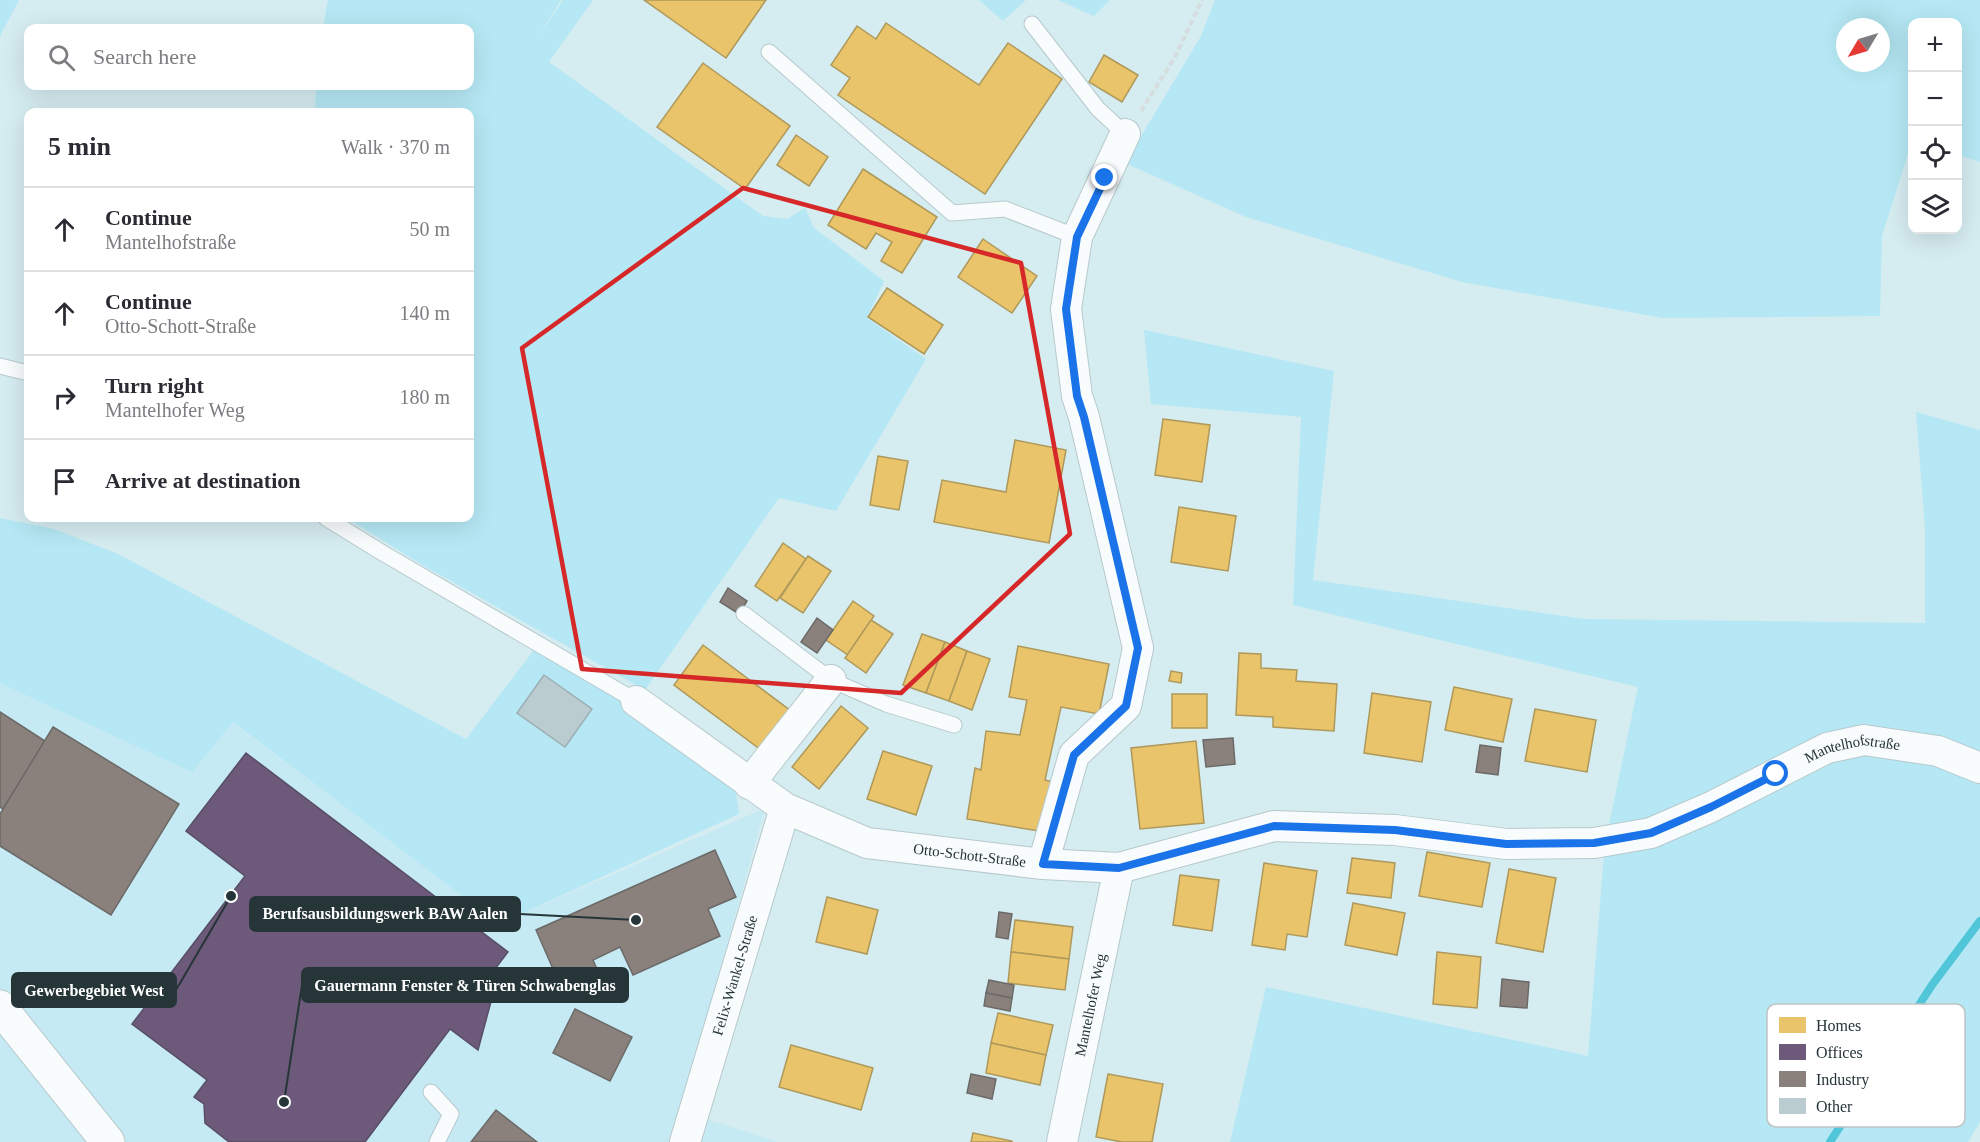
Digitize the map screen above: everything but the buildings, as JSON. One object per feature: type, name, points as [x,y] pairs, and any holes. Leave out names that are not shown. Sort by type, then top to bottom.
[{"type":"street","points":[[1043,864],[1074,755],[1126,706],[1138,648],[1084,417],[1077,396],[1066,309],[1077,237],[1125,134]]},
{"type":"street","points":[[749,784],[831,680]]},
{"type":"street","name":"Otto-Schott-Straße","points":[[636,701],[785,808],[867,843],[1043,864],[1119,868],[1274,826],[1395,830],[1506,844],[1594,843]]},
{"type":"street","name":"Mantelhofstraße","points":[[1594,843],[1651,833],[1711,807],[1827,748],[1864,740],[1938,751],[1980,768]]},
{"type":"street","name":"Felix-Wankel-Straße","points":[[685,1142],[785,808]]},
{"type":"street","name":"Mantelhofer Weg","points":[[1062,1142],[1119,868]]},
{"type":"street","points":[[0,1008],[108,1142]]},
{"type":"lane","points":[[1032,24],[1098,109],[1125,134]]},
{"type":"lane","points":[[769,52],[952,213],[1005,209],[1077,237]]},
{"type":"lane","points":[[0,366],[24,372]]},
{"type":"lane","points":[[332,522],[636,701]]},
{"type":"lane","points":[[744,614],[831,680],[886,704],[954,725]]},
{"type":"lane","points":[[431,1092],[451,1114],[436,1142]]},
{"type":"path","points":[[1125,134],[1175,57],[1202,0]]},
{"type":"highlighted area","points":[[743,188],[1021,263],[1070,534],[901,693],[582,669],[522,348]]},
{"type":"shaded area","points":[[0,0],[19,0],[0,36]]},
{"type":"shaded area","points":[[328,0],[561,0],[537,38],[563,0],[593,0],[549,62],[763,216],[787,219],[805,208],[814,228],[884,281],[867,318],[926,359],[836,511],[779,498],[645,690],[424,566],[353,522],[474,522],[474,108],[315,108],[316,90],[474,90],[474,24],[324,24]]},
{"type":"shaded area","points":[[979,0],[1026,0],[1003,21]]},
{"type":"shaded area","points":[[1058,0],[1110,0],[1094,16]]},
{"type":"shaded area","points":[[1215,0],[1980,0],[1980,162],[1962,156],[1962,18],[1908,18],[1908,154],[1882,236],[1880,316],[1663,318],[1462,282],[1246,217],[1125,163],[1201,36]]},
{"type":"shaded area","points":[[1144,330],[1334,371],[1313,580],[1584,619],[1925,623],[1925,528],[1916,412],[1980,430],[1980,758],[1859,732],[1677,815],[1607,834],[1638,687],[1293,605],[1301,417],[1151,404]]},
{"type":"shaded area","points":[[0,518],[54,529],[118,554],[466,739],[537,646],[620,699],[735,787],[739,814],[499,924],[233,722],[192,772],[0,683]]},
{"type":"shaded area","points":[[0,683],[232,722],[499,924],[765,808],[681,1111],[778,1142],[0,1142]]},
{"type":"shaded area","points":[[1875,746],[1980,775],[1980,1122],[1968,1142],[1230,1142],[1266,987],[1588,1056],[1604,853],[1814,762]]},
{"type":"waterway","points":[[1920,1004],[1980,921]]},
{"type":"waterway","points":[[1830,1142],[1840,1127]]},
{"type":"place","name":"Gewerbegebiet West","points":[[231,896]]},
{"type":"place","name":"Berufsausbildungswerk BAW Aalen","points":[[636,920]]},
{"type":"place","name":"Gauermann Fenster & Türen Schwabenglas","points":[[284,1102]]},
{"type":"route","points":[[1105,178],[1077,237],[1066,309],[1077,396],[1084,417],[1138,648],[1126,706],[1074,755],[1043,864],[1119,868],[1274,826],[1395,830],[1506,844],[1594,843],[1651,833],[1711,807],[1776,774]]}]
